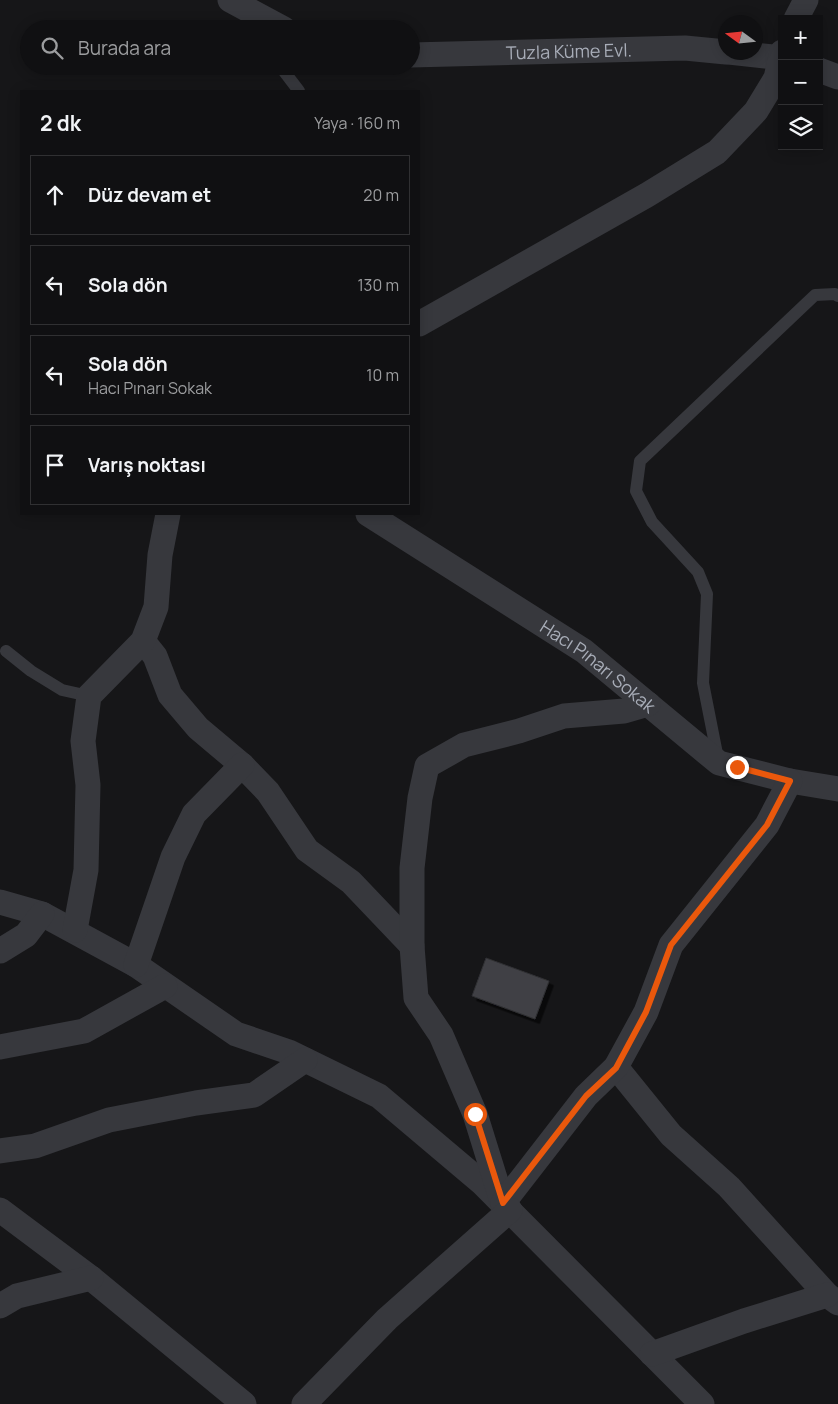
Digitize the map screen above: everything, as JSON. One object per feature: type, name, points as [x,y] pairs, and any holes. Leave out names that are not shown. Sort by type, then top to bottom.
[{"type":"street","points":[[798,15],[806,0]]},
{"type":"street","points":[[243,13],[261,20]]},
{"type":"street","name":"Tuzla Küme Evl.","points":[[420,55],[685,48],[718,51]]},
{"type":"street","points":[[763,55],[778,56]]},
{"type":"street","points":[[420,323],[647,196],[717,152],[756,111],[776,78],[780,60]]},
{"type":"street","points":[[823,71],[838,77]]},
{"type":"street","points":[[75,930],[86,870],[88,785],[83,740],[89,696],[142,641],[156,607],[160,555],[168,515]]},
{"type":"street","name":"Hacı Pınarı Sokak","points":[[370,515],[584,651],[719,762],[790,781],[838,789]]},
{"type":"street","points":[[142,641],[154,656],[170,696],[198,728],[242,765],[268,792],[307,850],[351,882],[412,946]]},
{"type":"street","points":[[506,1207],[475,1114],[441,1035],[416,998],[412,946],[412,868],[420,798],[426,766],[464,745],[519,731],[564,716],[624,711],[648,704]]},
{"type":"street","points":[[136,965],[173,858],[194,814],[242,765]]},
{"type":"street","points":[[304,1404],[387,1319],[506,1207],[586,1096],[616,1068],[646,1012],[671,945],[767,825],[790,781]]},
{"type":"street","points":[[0,902],[42,914],[75,930],[136,965],[236,1034],[289,1052],[379,1096],[482,1183],[702,1404]]},
{"type":"street","points":[[0,951],[26,935],[42,914]]},
{"type":"street","points":[[0,1047],[44,1041],[84,1031],[165,986]]},
{"type":"street","points":[[0,1151],[35,1146],[109,1120],[196,1103],[254,1095],[305,1060]]},
{"type":"street","points":[[616,1068],[671,1135],[729,1187],[833,1299],[744,1321],[652,1354]]},
{"type":"street","points":[[0,1210],[91,1278],[244,1404]]},
{"type":"street","points":[[0,1306],[17,1296],[91,1278]]},
{"type":"lane","points":[[287,75],[298,90]]},
{"type":"lane","points":[[719,762],[703,683],[707,594],[698,572],[652,522],[636,491],[640,461],[815,295],[835,294],[838,296]]},
{"type":"lane","points":[[6,650],[31,671],[62,690],[89,696]]},
{"type":"building","points":[[486,958],[549,981],[535,1019],[472,996]]},
{"type":"route","points":[[475,1114],[503,1203],[550,1146],[586,1096],[616,1068],[646,1012],[671,945],[767,825],[790,781],[737,767]]}]
